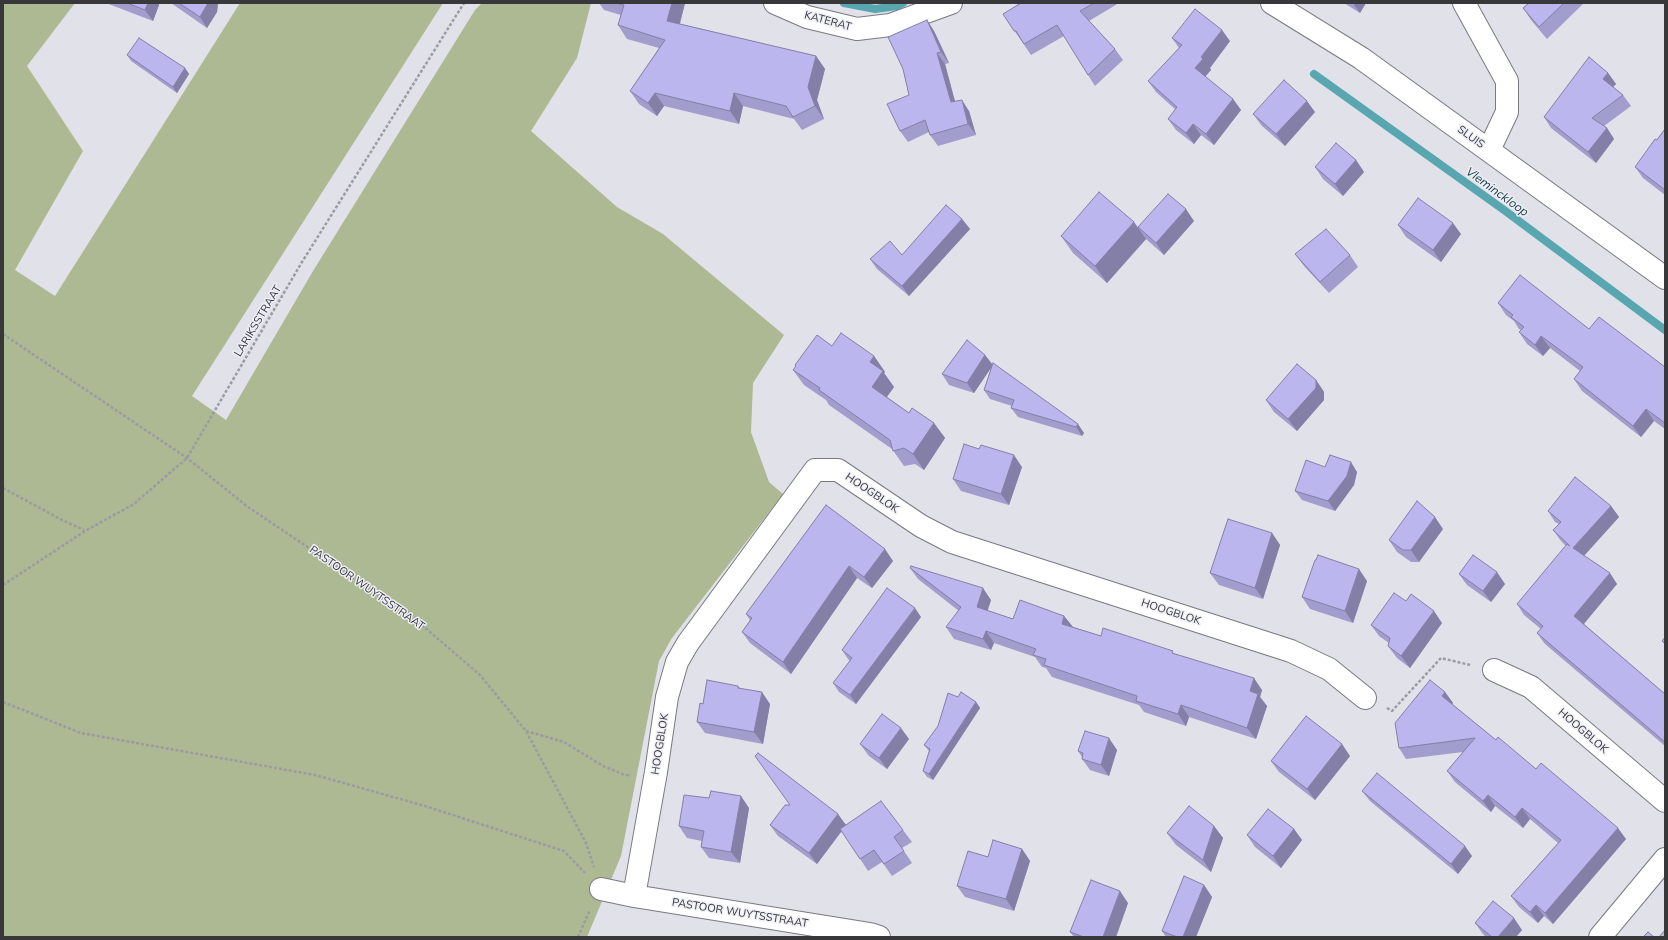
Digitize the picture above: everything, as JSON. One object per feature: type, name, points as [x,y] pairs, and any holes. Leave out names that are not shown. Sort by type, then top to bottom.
[{"type":"street","name":"KATERAT","points":[[775,3],[807,17],[857,29],[890,25],[951,3]]},
{"type":"street","name":"SLUIS","points":[[1272,3],[1361,58],[1665,278]]},
{"type":"street","points":[[1464,3],[1508,81],[1507,112],[1489,150]]},
{"type":"street","name":"HOOGBLOK","points":[[634,896],[668,697],[677,662],[688,643],[815,470],[838,470],[921,526],[952,542],[1291,652],[1329,669],[1365,698]]},
{"type":"street","name":"HOOGBLOK","points":[[1494,670],[1531,687],[1665,801]]},
{"type":"street","points":[[1600,937],[1665,859]]},
{"type":"street","name":"PASTOOR WUYTSSTRAAT","points":[[601,888],[634,896],[870,934],[879,937]]},
{"type":"path","name":"LARIKSSTRAAT","points":[[3,585],[85,531],[134,504],[187,458],[302,262],[464,3]]},
{"type":"path","name":"PASTOOR WUYTSSTRAAT","points":[[3,334],[187,458],[248,506],[416,620],[480,676],[526,731],[586,843],[601,888]]},
{"type":"path","points":[[3,488],[85,531]]},
{"type":"path","points":[[1365,698],[1392,711],[1441,658],[1494,670]]},
{"type":"path","points":[[3,702],[81,733],[315,775],[425,806],[564,851],[601,888],[578,937]]},
{"type":"path","points":[[526,731],[564,742],[603,766],[625,775],[656,772]]},
{"type":"green space","points":[[3,3],[75,3],[27,66],[83,151],[15,270],[55,296],[240,3],[443,3],[192,396],[226,420],[313,271],[475,10],[482,3],[591,3],[577,58],[531,131],[617,207],[663,234],[784,335],[753,383],[751,432],[769,482],[783,494],[672,638],[659,661],[621,856],[587,937],[3,937]]},
{"type":"building","points":[[127,3],[148,3],[145,10]]},
{"type":"building","points":[[179,3],[208,3],[200,17]]},
{"type":"building","points":[[615,3],[672,3],[667,21],[816,56],[808,87],[815,106],[793,117],[786,106],[734,93],[730,111],[655,93],[648,103],[630,91],[665,40],[618,25],[624,5]]},
{"type":"building","points":[[1021,3],[1094,3],[1080,11],[1115,49],[1088,75],[1057,25],[1024,44],[1003,14]]},
{"type":"building","points":[[1529,3],[1564,3],[1539,27],[1523,8]]},
{"type":"building","points":[[1195,9],[1222,30],[1201,57],[1203,59],[1195,68],[1233,99],[1206,134],[1193,124],[1186,133],[1168,119],[1177,107],[1148,81],[1182,45],[1172,38]]},
{"type":"building","points":[[927,20],[941,52],[937,53],[951,102],[962,100],[968,124],[930,135],[925,120],[900,131],[887,104],[909,95],[903,69],[888,37]]},
{"type":"building","points":[[139,38],[185,68],[173,87],[127,55]]},
{"type":"building","points":[[1589,57],[1608,73],[1603,79],[1623,95],[1592,118],[1607,128],[1588,152],[1544,117]]},
{"type":"building","points":[[1284,80],[1307,101],[1276,134],[1253,114]]},
{"type":"building","points":[[1665,129],[1665,190],[1635,167],[1655,139],[1657,140]]},
{"type":"building","points":[[1336,143],[1356,160],[1335,184],[1315,167]]},
{"type":"building","points":[[1099,192],[1134,222],[1095,266],[1061,236]]},
{"type":"building","points":[[1168,194],[1186,209],[1156,243],[1138,227]]},
{"type":"building","points":[[1418,198],[1453,223],[1433,250],[1398,225]]},
{"type":"building","points":[[946,205],[962,219],[902,286],[870,259],[890,241],[902,255]]},
{"type":"building","points":[[1326,229],[1350,255],[1320,282],[1295,254]]},
{"type":"building","points":[[1520,275],[1589,329],[1599,317],[1665,367],[1665,423],[1646,409],[1633,426],[1574,379],[1583,367],[1541,336],[1535,345],[1519,332],[1524,327],[1511,317],[1513,315],[1498,303]]},
{"type":"building","points":[[841,333],[874,356],[870,362],[883,371],[872,387],[909,413],[912,408],[934,423],[913,454],[904,448],[893,451],[890,440],[819,390],[820,388],[793,370],[817,335],[832,346]]},
{"type":"building","points":[[967,340],[985,355],[967,383],[942,374]]},
{"type":"building","points":[[993,363],[1078,424],[1076,427],[1011,408],[1014,400],[984,390]]},
{"type":"building","points":[[1297,364],[1316,380],[1316,388],[1288,419],[1266,400]]},
{"type":"building","points":[[964,444],[979,449],[981,445],[1014,455],[1001,494],[953,479]]},
{"type":"building","points":[[1330,455],[1351,462],[1347,476],[1328,501],[1295,491],[1306,460],[1325,467]]},
{"type":"building","points":[[1575,477],[1611,506],[1573,548],[1610,573],[1574,616],[1665,694],[1665,742],[1537,633],[1543,626],[1517,604],[1567,544],[1570,546],[1553,530],[1561,522],[1548,511]]},
{"type":"building","points":[[1417,501],[1435,517],[1411,550],[1403,550],[1389,540]]},
{"type":"building","points":[[826,505],[885,549],[864,577],[849,566],[783,662],[742,632],[752,618],[746,614]]},
{"type":"building","points":[[1228,519],[1272,533],[1255,588],[1210,573]]},
{"type":"building","points":[[1318,555],[1359,569],[1345,611],[1302,597]]},
{"type":"building","points":[[1473,555],[1497,572],[1483,591],[1459,574]]},
{"type":"building","points":[[911,566],[983,588],[977,607],[1013,619],[1020,600],[1064,616],[1062,624],[1101,636],[1103,628],[1173,651],[1172,653],[1254,678],[1250,691],[1258,694],[1247,728],[1181,705],[1178,714],[1136,701],[1137,696],[1044,665],[1046,659],[1033,655],[1036,649],[986,631],[983,639],[946,627],[961,607],[910,568]]},
{"type":"building","points":[[887,588],[915,608],[850,695],[833,683],[852,658],[842,650]]},
{"type":"building","points":[[1394,593],[1406,601],[1411,594],[1434,611],[1401,656],[1388,646],[1390,638],[1371,625]]},
{"type":"building","points":[[1665,637],[1665,644],[1662,641]]},
{"type":"building","points":[[707,680],[738,686],[738,688],[762,692],[754,732],[697,722],[700,703],[703,704]]},
{"type":"building","points":[[1430,680],[1445,692],[1442,696],[1496,740],[1498,737],[1536,769],[1541,763],[1618,828],[1545,913],[1536,905],[1530,912],[1511,896],[1561,840],[1522,808],[1515,817],[1488,795],[1483,801],[1447,771],[1475,738],[1399,748],[1395,723]]},
{"type":"building","points":[[961,692],[976,702],[929,774],[923,771],[930,749],[924,745],[938,726],[948,693],[958,697]]},
{"type":"building","points":[[882,714],[901,728],[879,758],[860,744]]},
{"type":"building","points":[[1306,716],[1342,744],[1307,789],[1271,761]]},
{"type":"building","points":[[1085,731],[1109,738],[1101,765],[1082,759],[1083,753],[1078,751]]},
{"type":"building","points":[[758,753],[838,814],[809,853],[770,825],[785,805],[790,805],[755,756]]},
{"type":"building","points":[[1377,773],[1465,846],[1451,864],[1362,791]]},
{"type":"building","points":[[711,791],[741,796],[731,852],[701,847],[704,831],[679,826],[684,795],[709,798]]},
{"type":"building","points":[[881,801],[903,830],[894,837],[904,851],[884,864],[874,850],[860,859],[840,829]]},
{"type":"building","points":[[1189,806],[1214,826],[1203,860],[1167,833]]},
{"type":"building","points":[[1268,809],[1294,829],[1273,856],[1247,835]]},
{"type":"building","points":[[993,840],[1022,849],[1006,899],[957,886],[968,851],[988,857]]},
{"type":"building","points":[[1184,876],[1204,885],[1183,937],[1177,937],[1162,931]]},
{"type":"building","points":[[1091,880],[1120,891],[1103,937],[1084,937],[1070,932]]},
{"type":"building","points":[[1493,901],[1514,918],[1498,937],[1492,937],[1475,923]]},
{"type":"building","points":[[1665,930],[1665,937],[1659,937]]},
{"type":"building","points":[[1648,932],[1654,937],[1643,937]]},
{"type":"waterway","name":"Vleminckloop","points":[[844,3],[875,9],[897,6],[903,3]]},
{"type":"waterway","name":"Vleminckloop","points":[[1314,74],[1504,210],[1665,330]]}]
